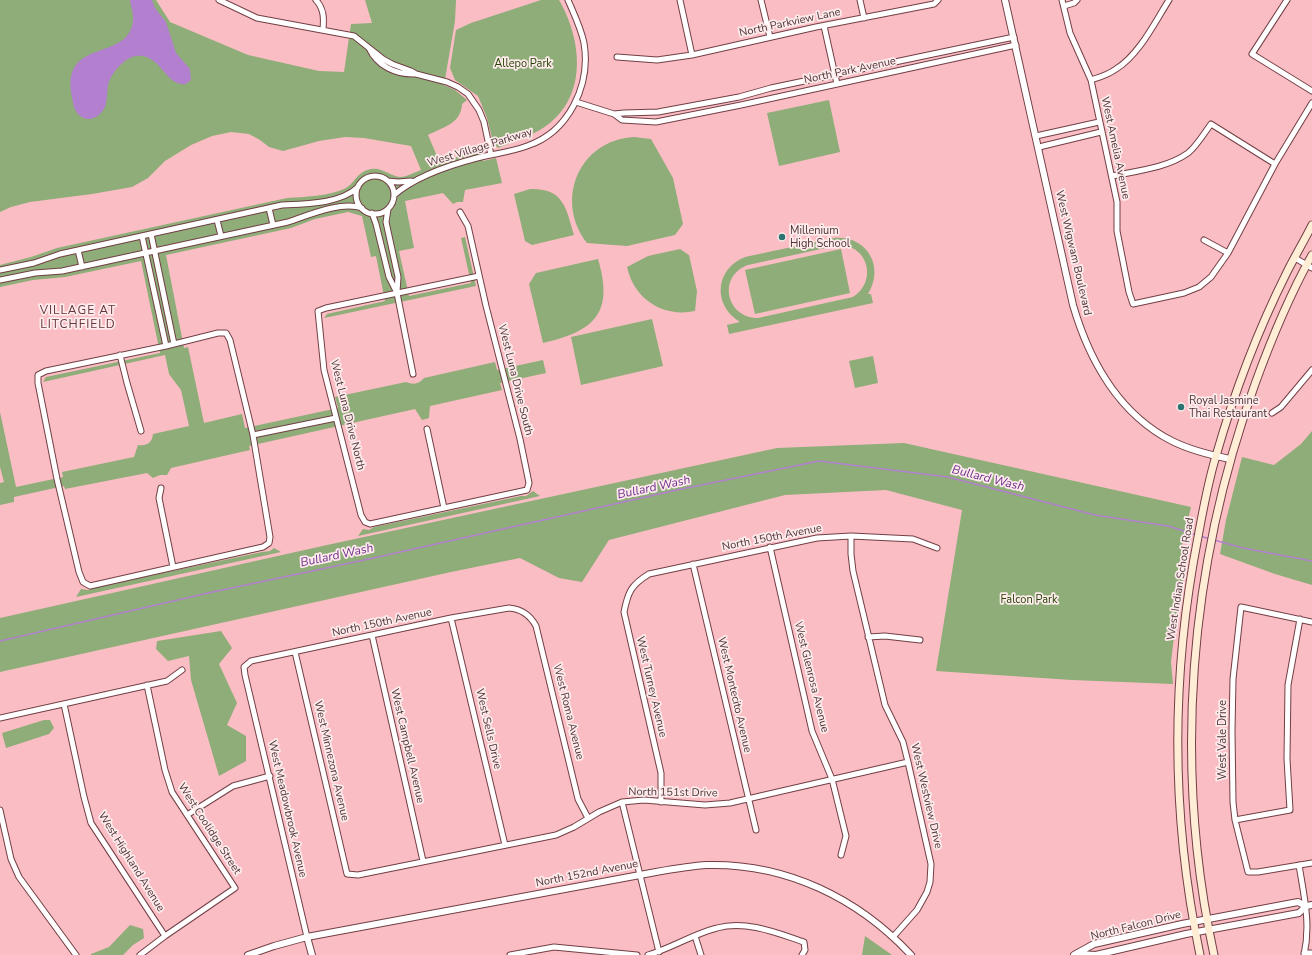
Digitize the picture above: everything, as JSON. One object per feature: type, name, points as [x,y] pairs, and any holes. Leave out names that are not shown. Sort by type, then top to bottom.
[{"type":"main road","name":"West Indian School Road","points":[[1214,955],[1202,931],[1186,871],[1182,825],[1178,739],[1179,694],[1184,626],[1203,511],[1216,456],[1245,370],[1266,318],[1312,225]]},
{"type":"main road","name":"West Indian School Road","points":[[1200,955],[1202,931],[1200,921],[1192,730],[1196,642],[1207,559],[1230,460],[1244,414],[1264,360],[1287,306],[1310,265],[1312,254]]},
{"type":"street","points":[[219,0],[257,18],[354,36],[368,47],[372,55],[379,62],[408,74],[416,74],[447,82],[458,87],[468,94],[476,104],[482,116],[491,155]]},
{"type":"street","points":[[316,0],[323,11],[323,30]]},
{"type":"street","name":"West Village Parkway","points":[[388,181],[412,181],[465,162],[526,147],[542,139],[562,122],[576,102],[584,78],[585,53],[582,34],[568,0]]},
{"type":"street","points":[[680,0],[692,55]]},
{"type":"street","points":[[761,0],[770,37]]},
{"type":"street","points":[[860,0],[864,18]]},
{"type":"street","name":"North Parkview Lane","points":[[617,58],[657,60],[692,55],[770,37],[934,4],[938,0]]},
{"type":"street","name":"West Wigwam Boulevard","points":[[1005,0],[1073,304],[1086,343],[1098,367],[1116,395],[1148,426],[1172,441],[1194,450],[1230,460]]},
{"type":"street","name":"West Amelia Avenue","points":[[1062,0],[1070,33],[1091,80],[1117,202],[1117,231],[1129,292],[1134,304],[1184,293],[1199,287],[1211,276],[1228,253]]},
{"type":"street","points":[[1064,6],[1074,3],[1077,0]]},
{"type":"street","points":[[1091,80],[1104,76],[1117,69],[1129,59],[1169,0]]},
{"type":"street","points":[[1287,0],[1252,54],[1312,91]]},
{"type":"street","points":[[824,26],[837,84]]},
{"type":"street","name":"North Park Avenue","points":[[614,114],[658,112],[739,97],[771,88],[1014,37]]},
{"type":"street","name":"North Park Avenue","points":[[576,102],[614,114],[622,120],[648,122],[689,115],[1016,45]]},
{"type":"street","points":[[1204,240],[1228,253],[1275,164],[1312,103]]},
{"type":"street","points":[[687,106],[689,115]]},
{"type":"street","points":[[1036,136],[1099,122]]},
{"type":"street","points":[[1112,176],[1156,167],[1173,161],[1189,152],[1211,124],[1275,164]]},
{"type":"street","points":[[1038,147],[1102,132]]},
{"type":"street","points":[[0,270],[34,263],[60,254],[282,205],[313,203],[345,196],[358,187],[361,182],[371,176],[377,176],[388,181],[394,195],[388,209],[386,222],[398,277],[396,293]]},
{"type":"street","name":"West Village Parkway","points":[[394,195],[412,181]]},
{"type":"street","points":[[358,187],[356,198],[362,208]]},
{"type":"street","points":[[0,280],[35,273],[62,271],[82,267],[273,225],[344,206],[355,206],[372,213],[378,213],[388,209]]},
{"type":"street","points":[[269,208],[273,225]]},
{"type":"street","name":"West Luna Drive South","points":[[444,508],[527,490],[529,483],[520,439],[468,226],[460,212]]},
{"type":"street","points":[[372,213],[376,222],[389,277],[396,293],[413,374]]},
{"type":"street","points":[[217,220],[221,236]]},
{"type":"street","points":[[152,234],[174,344]]},
{"type":"street","points":[[142,236],[166,346]]},
{"type":"street","points":[[78,250],[82,267]]},
{"type":"street","points":[[1295,258],[1310,265]]},
{"type":"street","points":[[396,293],[479,276]]},
{"type":"street","name":"West Luna Drive North","points":[[396,293],[318,311],[324,370],[365,522],[370,524],[444,508]]},
{"type":"street","points":[[218,333],[226,333],[230,340],[253,436],[265,507],[269,544],[264,547],[90,586],[83,582],[79,572],[38,383],[38,374],[174,344],[218,333]]},
{"type":"street","points":[[120,355],[126,383],[141,432]]},
{"type":"street","points":[[1272,412],[1281,407],[1312,370]]},
{"type":"street","points":[[253,436],[336,418]]},
{"type":"street","points":[[427,429],[444,508]]},
{"type":"street","points":[[162,488],[159,498],[173,567]]},
{"type":"street","name":"North 150th Avenue","points":[[637,581],[649,574],[817,538],[851,536],[913,539],[937,548]]},
{"type":"street","name":"West Westview Drive","points":[[851,536],[851,562],[885,706],[903,742],[930,855],[931,873],[927,892],[921,903],[893,937]]},
{"type":"street","name":"West Glenrosa Avenue","points":[[770,547],[812,731],[832,779],[846,836],[841,856]]},
{"type":"street","name":"West Montecito Avenue","points":[[693,564],[756,830]]},
{"type":"street","name":"West Turney Avenue","points":[[637,581],[627,595],[624,612],[661,773],[661,802]]},
{"type":"street","name":"West Vale Drive","points":[[1299,865],[1258,872],[1248,872],[1235,820],[1233,802],[1232,731],[1234,672],[1241,607],[1300,619]]},
{"type":"street","name":"North 150th Avenue","points":[[244,667],[253,661],[451,618],[509,608],[516,608],[526,613]]},
{"type":"street","name":"West Roma Avenue","points":[[526,613],[536,626],[578,799],[588,818]]},
{"type":"street","name":"West Sells Drive","points":[[451,618],[505,845]]},
{"type":"street","points":[[1235,820],[1290,810],[1287,759],[1288,686],[1300,619],[1312,622]]},
{"type":"street","name":"West Campbell Avenue","points":[[372,635],[424,861]]},
{"type":"street","points":[[868,637],[885,636],[920,640]]},
{"type":"street","name":"West Minnezona Avenue","points":[[295,652],[347,874]]},
{"type":"street","name":"West Meadowbrook Avenue","points":[[244,667],[312,955]]},
{"type":"street","points":[[0,718],[167,681],[182,670]]},
{"type":"street","name":"West Coolidge Street","points":[[146,685],[167,778],[175,797],[235,888],[165,936]]},
{"type":"street","name":"West Highland Avenue","points":[[64,704],[84,797],[92,823],[165,936]]},
{"type":"street","name":"North 151st Drive","points":[[347,874],[358,874],[556,835],[622,802],[644,800],[705,805],[730,803],[908,762]]},
{"type":"street","points":[[187,815],[233,786],[270,776]]},
{"type":"street","points":[[622,802],[659,952]]},
{"type":"street","points":[[0,810],[11,859],[19,877],[76,955]]},
{"type":"street","points":[[1312,863],[1299,865],[1309,906],[1304,954],[1312,954]]},
{"type":"street","name":"North 152nd Avenue","points":[[248,955],[274,946],[307,938],[670,869],[709,865],[733,866],[776,873],[798,879],[828,892],[859,909],[893,937],[911,955]]},
{"type":"street","name":"North Falcon Drive","points":[[1076,954],[1094,944],[1200,921],[1298,902],[1309,906]]},
{"type":"street","name":"North Falcon Drive","points":[[1076,954],[1096,955],[1202,931],[1299,913],[1309,906]]},
{"type":"street","points":[[1255,910],[1257,920]]},
{"type":"street","points":[[648,955],[659,952],[718,927],[737,925],[754,927],[804,942],[805,950],[802,955]]},
{"type":"street","points":[[140,955],[165,936]]},
{"type":"street","points":[[695,936],[702,955]]},
{"type":"street","points":[[510,955],[525,954],[554,947],[637,955]]},
{"type":"green space","points":[[0,0],[156,0],[170,22],[248,55],[319,71],[344,72],[351,24],[372,23],[365,0],[456,0],[455,21],[444,85],[455,90],[467,100],[462,104],[461,111],[455,120],[445,127],[428,135],[440,163],[471,152],[481,152],[483,161],[496,158],[502,183],[465,190],[463,202],[453,204],[443,193],[405,201],[414,248],[399,251],[409,296],[471,283],[461,238],[465,237],[476,286],[324,318],[327,314],[385,301],[376,256],[371,257],[362,216],[348,212],[315,219],[291,228],[166,255],[184,348],[188,347],[204,423],[242,414],[245,428],[338,408],[335,397],[406,382],[416,383],[420,382],[424,378],[495,362],[497,370],[543,360],[546,373],[500,383],[502,390],[430,406],[429,418],[422,420],[415,409],[249,446],[250,450],[171,468],[167,475],[160,475],[153,478],[147,473],[65,489],[64,486],[14,497],[14,502],[0,505],[0,483],[4,482],[0,467],[0,412],[16,487],[63,477],[62,472],[134,457],[138,445],[144,445],[150,442],[153,434],[189,426],[181,390],[169,374],[165,355],[43,382],[46,377],[160,353],[141,261],[65,277],[33,280],[0,287],[0,265],[57,248],[287,198],[316,196],[331,193],[348,187],[359,175],[371,169],[379,169],[400,177],[421,170],[411,146],[364,138],[345,137],[319,141],[283,151],[269,147],[249,134],[231,132],[212,136],[191,145],[165,161],[148,178],[132,187],[30,202],[11,207],[0,212]]},
{"type":"green space","name":"Allepo Park","points":[[541,0],[559,0],[572,31],[576,47],[577,64],[571,96],[562,110],[550,123],[532,134],[498,148],[493,142],[487,118],[478,96],[455,80],[450,68],[456,30],[471,23]]},
{"type":"green space","points":[[829,100],[840,152],[779,166],[767,113]]},
{"type":"green space","points":[[634,137],[651,139],[673,178],[683,224],[675,235],[627,246],[587,243],[577,226],[573,209],[573,191],[578,175],[586,161],[599,149],[615,141]]},
{"type":"green space","points":[[530,189],[550,192],[557,196],[566,208],[574,235],[532,245],[525,241],[514,194]]},
{"type":"green space","points":[[834,238],[846,238],[864,247],[870,255],[874,273],[873,284],[868,294],[871,294],[873,303],[729,334],[727,325],[740,322],[731,315],[721,297],[723,278],[735,263],[745,257]],"holes":[[[839,245],[849,247],[857,251],[863,257],[867,274],[861,290],[853,297],[758,318],[747,316],[739,311],[729,296],[729,287],[732,278],[738,270],[748,265]]]},
{"type":"green space","points":[[680,249],[689,255],[697,291],[695,311],[672,312],[661,309],[652,304],[643,297],[636,288],[627,267],[648,256]]},
{"type":"green space","points":[[841,249],[850,293],[755,314],[745,270]]},
{"type":"green space","points":[[598,259],[603,293],[601,306],[596,317],[576,332],[543,343],[529,284],[536,273]]},
{"type":"green space","points":[[652,319],[663,366],[581,385],[571,337]]},
{"type":"green space","points":[[873,356],[878,383],[855,388],[849,361]]},
{"type":"green space","points":[[1312,431],[1312,585],[1275,574],[1220,554],[1226,520],[1242,457],[1274,465],[1301,444]]},
{"type":"green space","name":"Falcon Park","points":[[904,443],[1191,507],[1181,549],[1189,550],[1176,620],[1171,662],[1173,684],[1072,680],[936,671],[962,510],[886,490],[785,495],[609,540],[582,582],[559,578],[520,558],[0,672],[0,618],[327,545],[777,448]]},
{"type":"green space","points":[[533,491],[540,496],[358,536],[363,529],[369,530],[374,527],[526,496]]},
{"type":"green space","points":[[274,548],[281,552],[76,597],[81,589],[88,590],[270,551]]},
{"type":"green space","points":[[221,631],[232,648],[219,664],[237,703],[227,725],[246,736],[246,761],[219,776],[191,680],[189,656],[168,661],[156,649],[157,641]]},
{"type":"green space","points":[[44,720],[50,720],[54,728],[49,734],[6,748],[2,733]]},
{"type":"green space","points":[[130,925],[143,929],[144,938],[133,945],[123,955],[91,955],[109,947]]},
{"type":"green space","points":[[865,936],[892,955],[862,955]]},
{"type":"shaded area","points":[[130,0],[152,0],[155,8],[166,22],[176,53],[190,69],[191,80],[186,84],[179,84],[168,76],[157,64],[144,56],[131,57],[118,67],[109,81],[106,104],[102,112],[95,118],[86,119],[78,114],[74,106],[71,78],[76,65],[85,57],[120,42],[128,34],[133,21]]},
{"type":"waterway","name":"Bullard Wash","points":[[0,641],[208,593],[369,559],[677,490],[819,461],[948,477],[1095,515],[1168,526],[1197,535]]},
{"type":"waterway","name":"Bullard Wash","points":[[1200,536],[1210,539]]},
{"type":"waterway","name":"Bullard Wash","points":[[1214,540],[1243,548],[1312,561]]},
{"type":"place","name":"Millenium High School","points":[[782,237]]},
{"type":"place","name":"Royal Jasmine Thai Restaurant","points":[[1181,407]]},
{"type":"district","name":"VILLAGE AT LITCHFIELD","points":[[78,318]]}]
